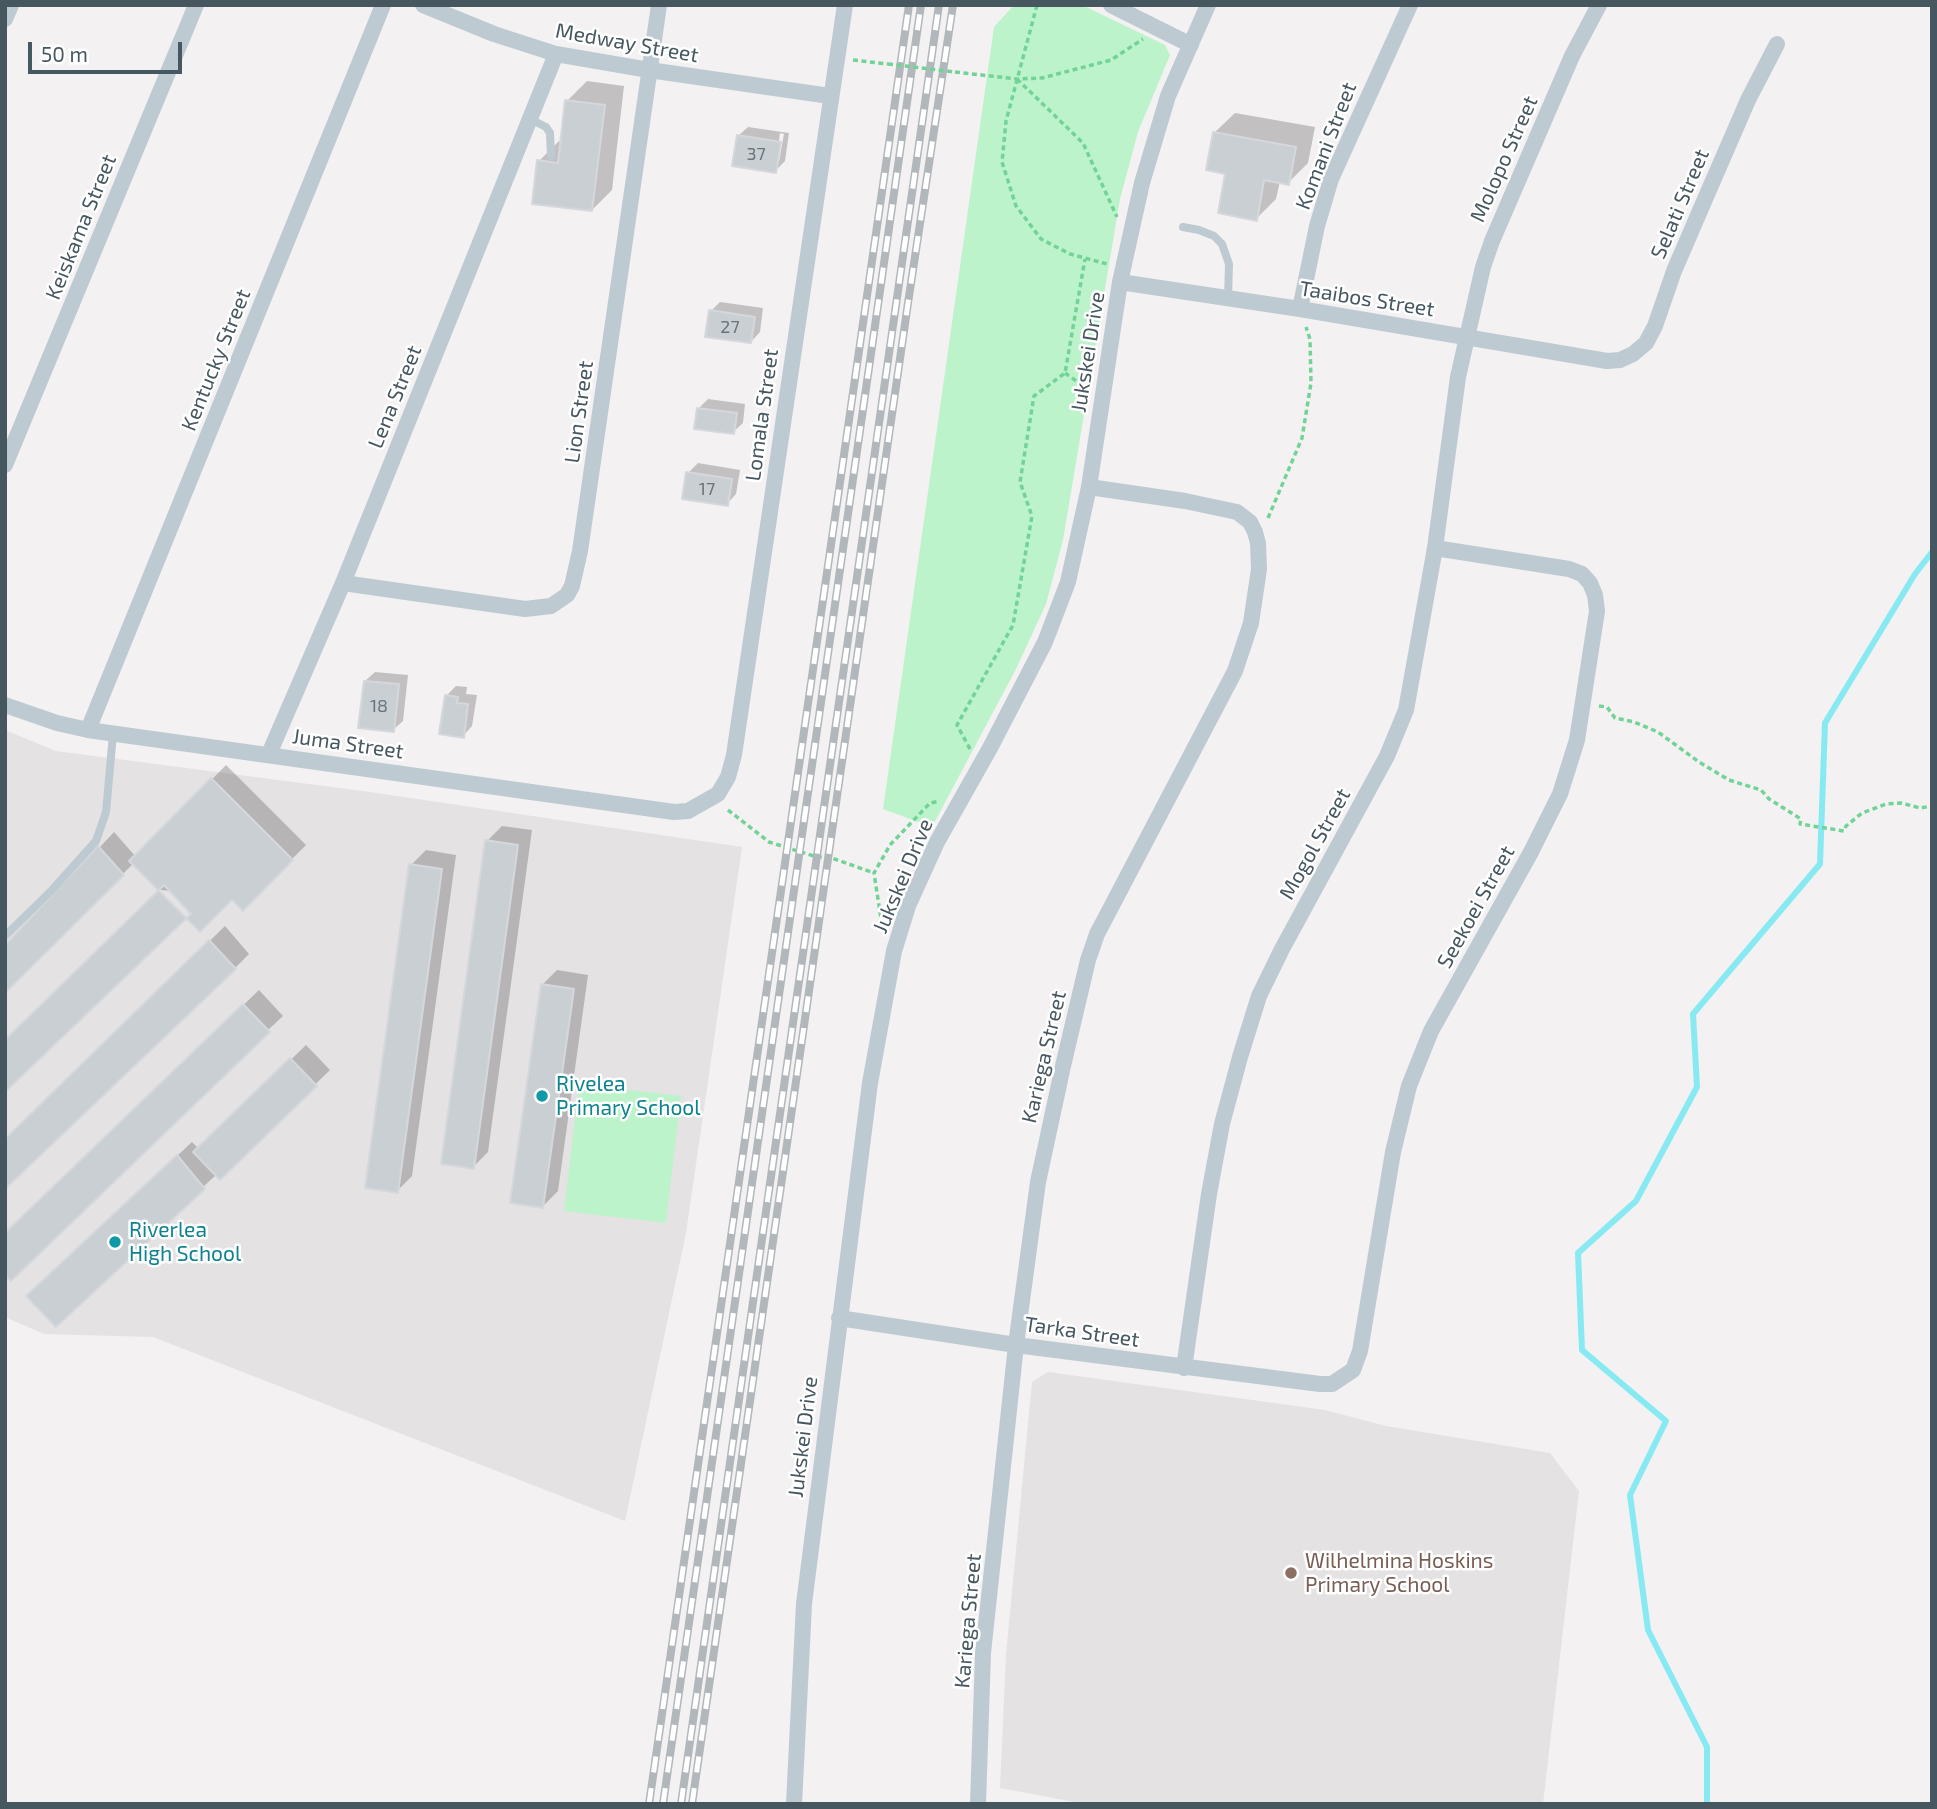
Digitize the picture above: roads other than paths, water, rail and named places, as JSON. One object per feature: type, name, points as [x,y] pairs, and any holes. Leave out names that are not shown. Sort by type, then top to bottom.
[{"type":"street","points":[[5,19],[11,5]]},
{"type":"street","name":"Keiskama Street","points":[[5,465],[195,5]]},
{"type":"street","name":"Kentucky Street","points":[[88,730],[383,5]]},
{"type":"street","name":"Medway Street","points":[[423,5],[494,34],[556,54],[649,71],[830,96]]},
{"type":"street","name":"Lion Street","points":[[343,583],[524,609],[551,606],[567,595],[580,551],[659,5]]},
{"type":"street","name":"Lomala Street","points":[[688,811],[718,794],[728,777],[734,755],[845,5]]},
{"type":"street","points":[[1111,5],[1191,45]]},
{"type":"street","name":"Jukskei Drive","points":[[794,1804],[804,1604],[870,1083],[894,951],[908,906],[937,842],[1045,642],[1058,609],[1079,541],[1128,243],[1168,96],[1208,5]]},
{"type":"street","name":"Komani Street","points":[[1300,309],[1317,226],[1331,179],[1367,94],[1410,5]]},
{"type":"street","name":"Molopo Street","points":[[1467,337],[1492,241],[1572,55],[1599,5]]},
{"type":"street","name":"Selati Street","points":[[1607,362],[1633,354],[1646,343],[1715,175],[1748,100],[1777,44]]},
{"type":"street","name":"Lena Street","points":[[269,754],[343,583],[556,54]]},
{"type":"street","name":"Taaibos Street","points":[[1122,274],[1228,298],[1607,362]]},
{"type":"street","name":"Mogol Street","points":[[1184,1368],[1222,1124],[1259,996],[1387,756],[1399,731],[1412,690],[1435,548],[1458,377],[1467,337]]},
{"type":"street","name":"Kariega Street","points":[[978,1804],[983,1653],[1016,1345],[1038,1182],[1088,960],[1110,906],[1235,671],[1244,647],[1256,597],[1259,569],[1258,543],[1250,522],[1229,509],[1089,487]]},
{"type":"street","name":"Seekoei Street","points":[[1320,1384],[1332,1384],[1341,1380],[1357,1363],[1392,1152],[1409,1086],[1431,1031],[1531,852],[1560,793],[1573,754],[1597,611],[1595,595],[1583,574],[1556,566],[1435,548]]},
{"type":"street","name":"Juma Street","points":[[5,705],[57,723],[113,734],[604,803],[674,812],[688,811]]},
{"type":"street","name":"Tarka Street","points":[[839,1318],[1016,1345],[1320,1384]]},
{"type":"lane","points":[[530,119],[546,127],[550,134],[551,156]]},
{"type":"lane","points":[[1184,227],[1214,236],[1222,244],[1229,264],[1228,298]]},
{"type":"lane","points":[[5,936],[52,890],[96,841],[106,812],[113,734]]},
{"type":"waterway","points":[[1707,1804],[1707,1747],[1648,1630],[1630,1495],[1666,1421],[1582,1350],[1578,1253],[1636,1201],[1697,1087],[1693,1014],[1820,864],[1825,723],[1915,574],[1932,552]]},
{"type":"railway","points":[[649,1804],[909,5]]},
{"type":"railway","points":[[663,1804],[921,5]]},
{"type":"railway","points":[[681,1804],[939,5]]},
{"type":"railway","points":[[692,1804],[953,5]]},
{"type":"place","name":"Rivelea Primary School","points":[[542,1096]]},
{"type":"place","name":"Riverlea High School","points":[[115,1242]]},
{"type":"place","name":"Wilhelmina Hoskins Primary School","points":[[1291,1573]]}]
